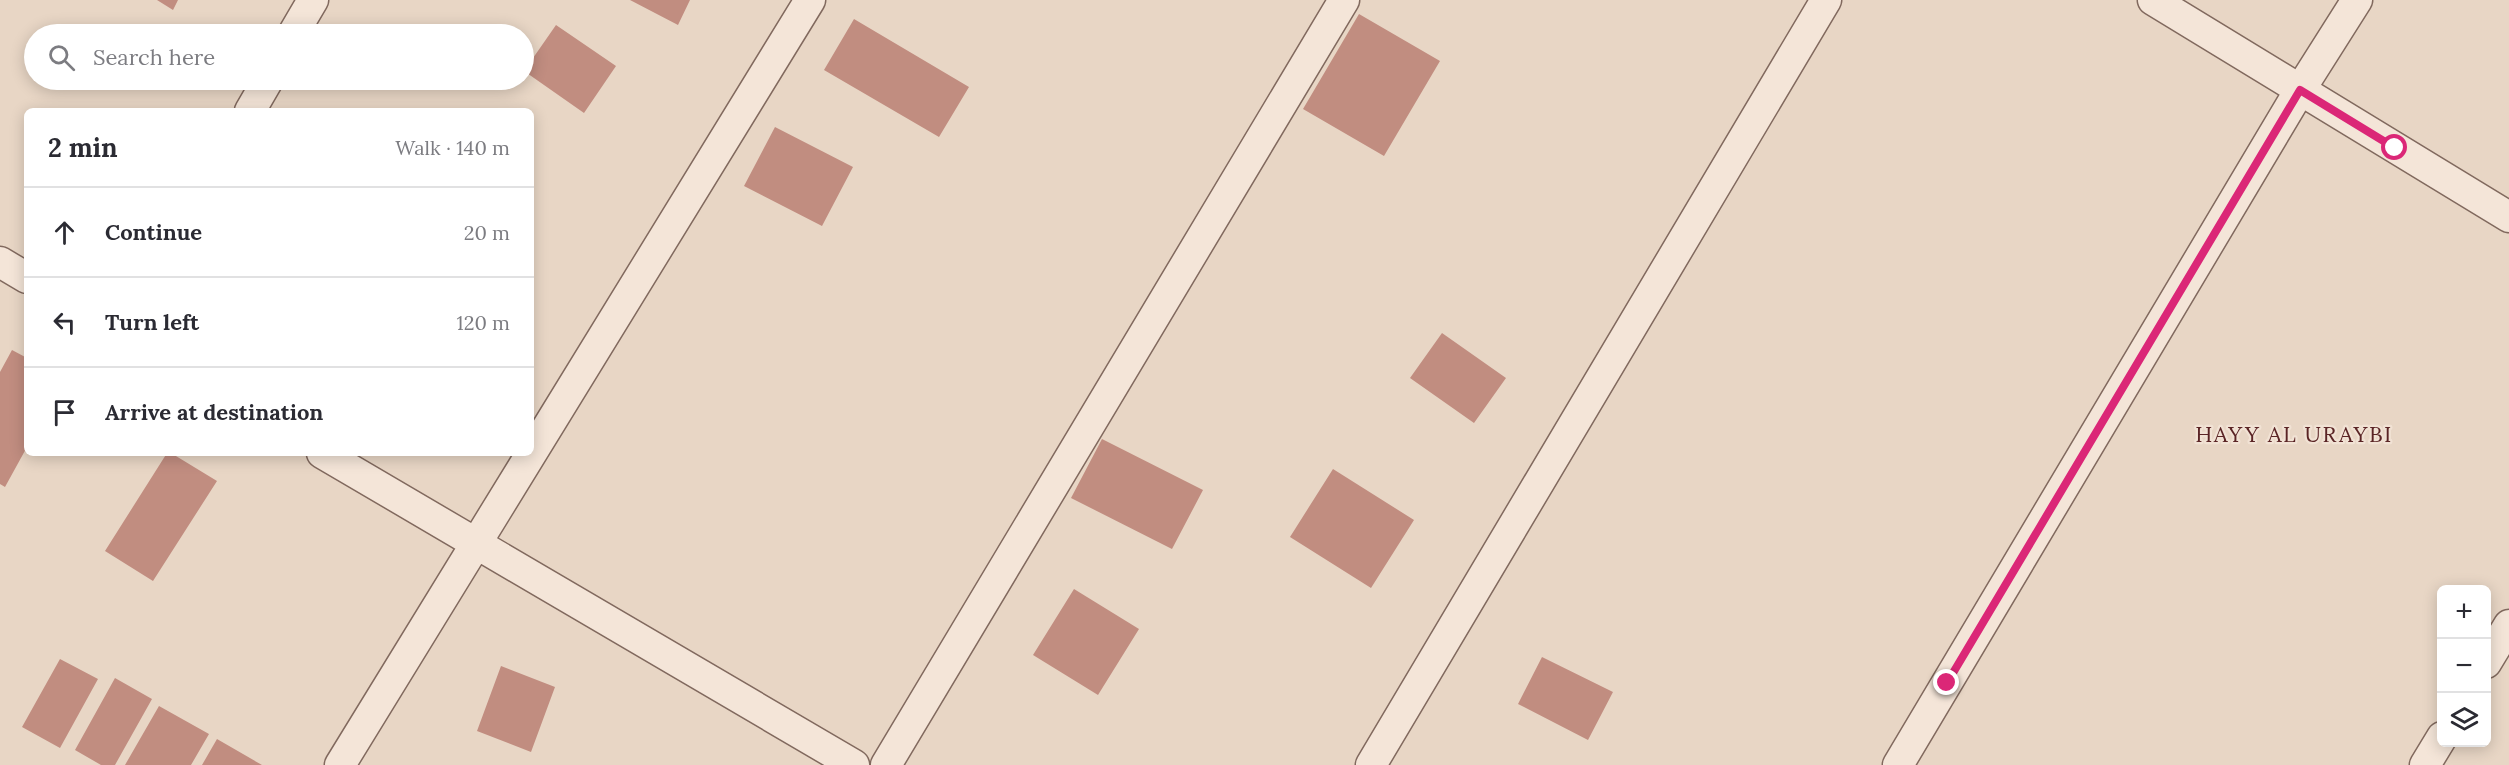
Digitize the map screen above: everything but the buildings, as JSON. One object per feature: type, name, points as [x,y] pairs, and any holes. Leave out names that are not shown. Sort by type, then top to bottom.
[{"type":"street","points":[[299,24],[313,0]]},
{"type":"street","points":[[534,450],[810,0]]},
{"type":"street","points":[[885,765],[1344,0]]},
{"type":"street","points":[[1371,765],[1826,0]]},
{"type":"street","points":[[2152,0],[2509,217]]},
{"type":"street","points":[[1898,765],[2300,90],[2357,0]]},
{"type":"street","points":[[252,108],[262,90]]},
{"type":"street","points":[[0,262],[24,276]]},
{"type":"street","points":[[327,456],[855,765]]},
{"type":"street","points":[[340,765],[530,456]]},
{"type":"street","points":[[2491,656],[2509,625]]},
{"type":"street","points":[[2425,765],[2437,745]]},
{"type":"district","name":"HAYY AL URAYBI","points":[[2294,434]]},
{"type":"route","points":[[1947,683],[2300,90],[2395,148]]}]
